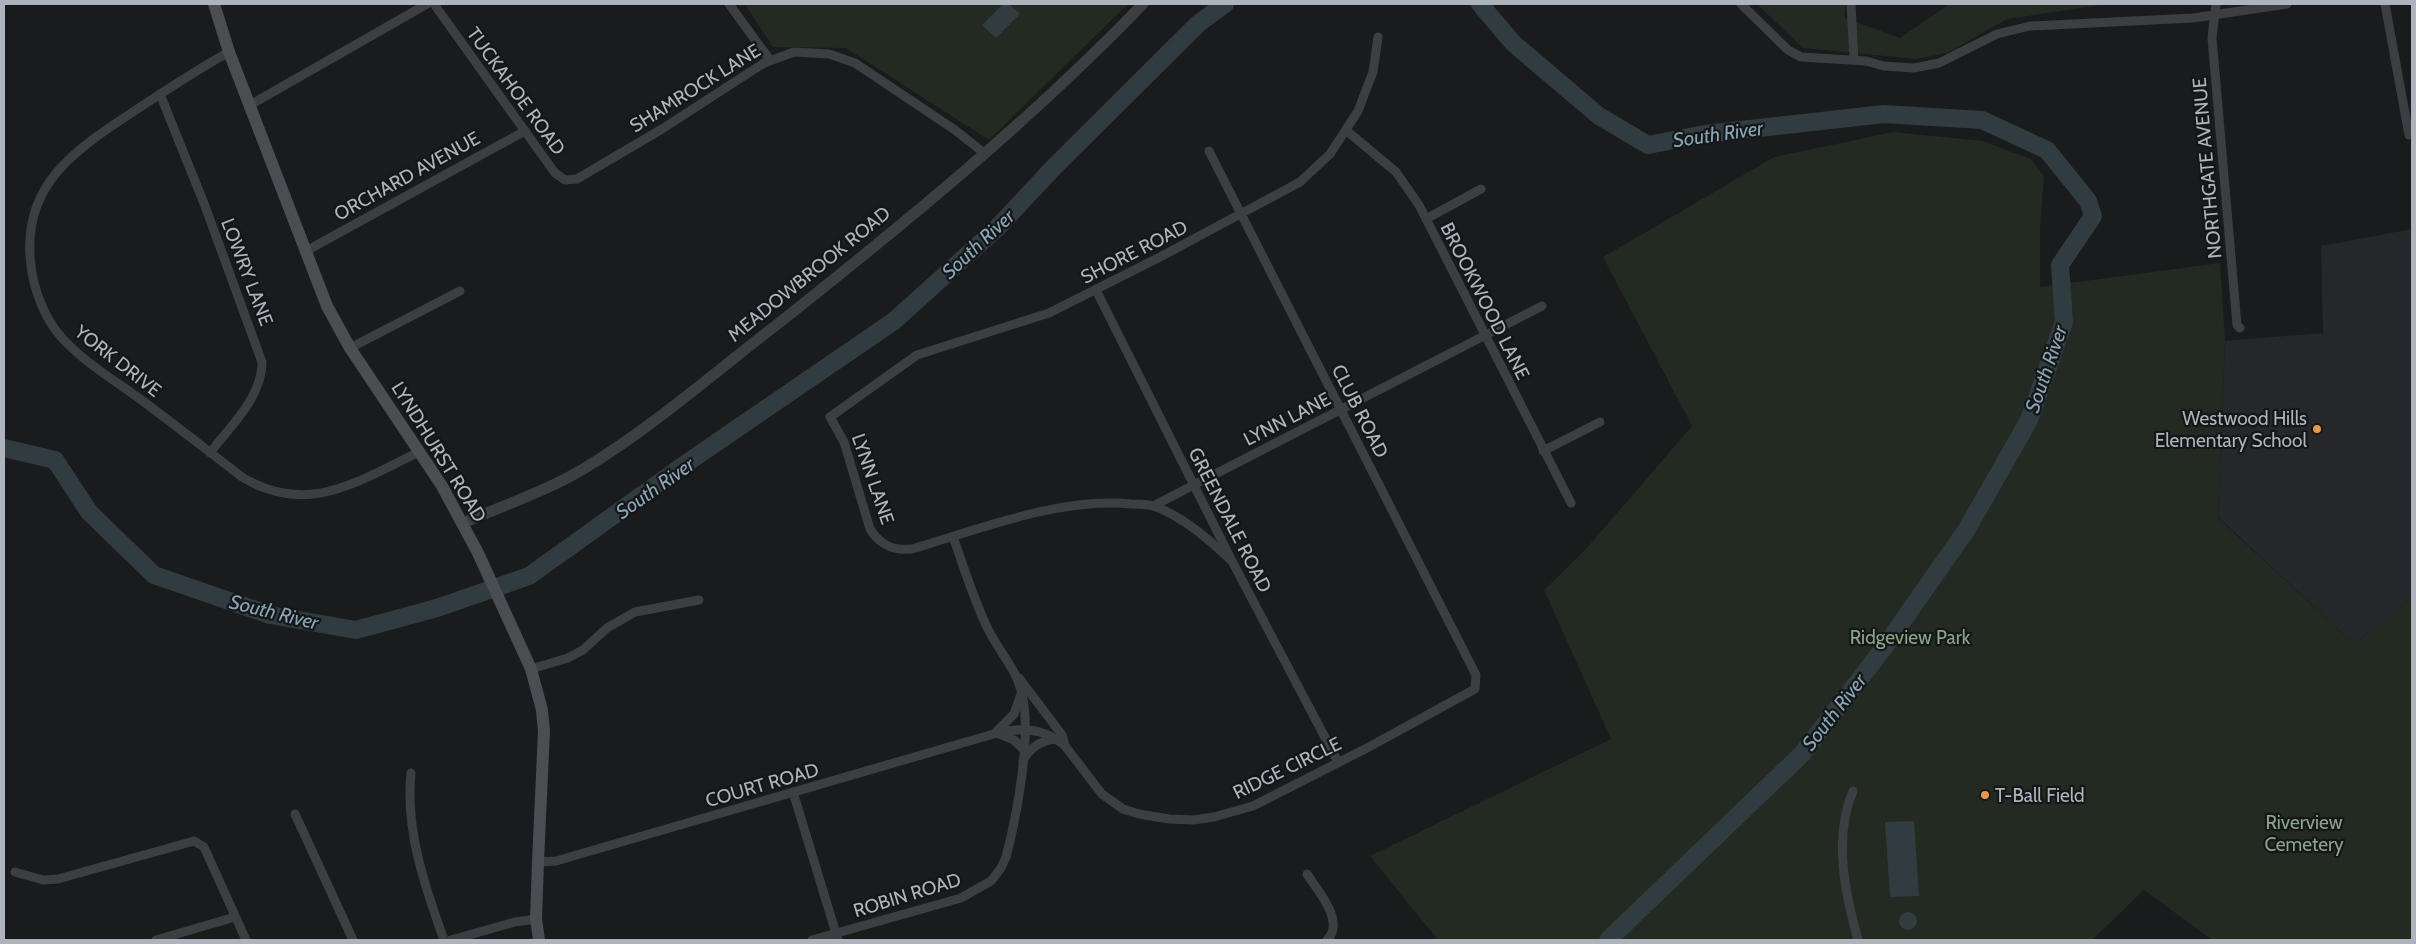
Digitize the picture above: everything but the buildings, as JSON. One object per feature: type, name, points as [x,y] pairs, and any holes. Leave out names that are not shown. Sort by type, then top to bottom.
[{"type":"main road","name":"LYNDHURST ROAD","points":[[214,4],[229,52],[327,306],[350,348],[442,486],[463,523],[531,669],[542,710],[544,731],[536,919],[539,940]]},
{"type":"street","points":[[250,105],[427,4]]},
{"type":"street","name":"TUCKAHOE ROAD","points":[[434,4],[560,177],[570,180],[581,176]]},
{"type":"street","points":[[729,4],[770,60]]},
{"type":"street","name":"MEADOWBROOK ROAD","points":[[463,523],[558,483],[591,464],[642,430],[824,287],[984,153],[1078,71],[1143,4]]},
{"type":"street","points":[[1741,4],[1788,50],[1801,58],[1811,60],[1854,60],[1897,68],[1921,67],[1945,61],[1977,42],[1997,34],[2021,28],[2216,15],[2287,4]]},
{"type":"street","points":[[1851,4],[1854,60]]},
{"type":"street","name":"NORTHGATE AVENUE","points":[[2216,4],[2212,38],[2237,325],[2240,328]]},
{"type":"street","points":[[2385,4],[2409,135]]},
{"type":"street","name":"SHORE ROAD","points":[[830,417],[917,355],[1049,313],[1241,215],[1300,182],[1330,154],[1347,131],[1366,92],[1373,72],[1378,37]]},
{"type":"street","name":"YORK DRIVE","points":[[229,52],[160,94],[86,143],[61,165],[49,182],[36,208],[32,221],[30,248],[32,275],[44,309],[62,338],[78,353],[210,453],[254,485],[269,492],[294,496],[316,495],[337,490],[419,452]]},
{"type":"street","name":"SHAMROCK LANE","points":[[581,176],[662,129],[770,60],[784,55],[807,52],[842,57],[855,63],[940,120],[984,153]]},
{"type":"street","name":"LOWRY LANE","points":[[160,94],[205,206],[262,362],[262,375],[256,392],[210,453]]},
{"type":"street","name":"ORCHARD AVENUE","points":[[306,251],[525,131]]},
{"type":"street","name":"BROOKWOOD LANE","points":[[1347,131],[1396,172],[1412,193],[1571,503]]},
{"type":"street","name":"CLUB ROAD","points":[[1208,151],[1476,676],[1476,686]]},
{"type":"street","points":[[1426,219],[1480,190]]},
{"type":"street","name":"GREENDALE ROAD","points":[[1096,290],[1193,485],[1338,762]]},
{"type":"street","points":[[350,348],[460,291]]},
{"type":"street","name":"LYNN LANE","points":[[1153,506],[1542,306]]},
{"type":"street","name":"LYNN LANE","points":[[830,417],[844,442],[870,529],[880,542],[896,550],[906,550],[1049,510],[1105,501],[1153,506],[1176,517],[1204,536],[1232,561]]},
{"type":"street","points":[[1543,451],[1600,422]]},
{"type":"street","name":"RIDGE CIRCLE","points":[[954,537],[987,627],[1015,674],[1022,692],[1024,730],[1039,731],[1057,739],[1065,746],[1108,800],[1130,812],[1169,819],[1193,820],[1234,812],[1253,806],[1471,693],[1476,686]]},
{"type":"street","points":[[531,669],[568,658],[583,650],[607,628],[635,612],[699,600]]},
{"type":"street","name":"RIDGE CIRCLE","points":[[1015,674],[1031,690],[1062,735],[1065,746]]},
{"type":"street","name":"COURT ROAD","points":[[995,733],[1014,714],[1022,692]]},
{"type":"street","name":"COURT ROAD","points":[[538,862],[556,861],[995,733],[1024,730]]},
{"type":"street","name":"ROBIN ROAD","points":[[812,940],[837,937],[961,898],[991,881],[1002,868],[1006,857],[1022,764],[1024,730]]},
{"type":"street","points":[[995,733],[1014,740],[1023,749]]},
{"type":"street","points":[[1022,764],[1028,752],[1037,744],[1057,739]]},
{"type":"street","points":[[411,772],[409,809],[411,825],[419,859],[444,940]]},
{"type":"street","points":[[1853,791],[1846,806],[1843,860],[1846,887],[1858,940]]},
{"type":"street","points":[[793,792],[837,937]]},
{"type":"street","points":[[295,814],[353,940]]},
{"type":"street","points":[[15,872],[43,880],[58,879],[194,841],[204,847],[246,940]]},
{"type":"street","points":[[1306,874],[1332,914],[1333,928],[1327,940]]},
{"type":"street","points":[[156,940],[235,917]]},
{"type":"street","points":[[451,940],[514,922],[536,919]]},
{"type":"shaded area","points":[[1003,4],[1009,4],[1020,14],[996,38],[982,25]]},
{"type":"shaded area","name":"Westwood Hills Elementary School","points":[[2412,229],[2412,597],[2354,644],[2218,517],[2225,341],[2323,333],[2321,246]]},
{"type":"shaded area","points":[[1914,821],[1919,896],[1890,897],[1885,822]]},
{"type":"shaded area","points":[[1908,912],[1916,917],[1917,921],[1912,929],[1908,930],[1900,925],[1899,921],[1904,913]]},
{"type":"green space","points":[[745,4],[1128,4],[989,140],[846,48],[773,47]]},
{"type":"green space","points":[[1757,4],[1845,4],[1845,18],[1900,38],[1950,4],[2107,4],[2007,19],[1947,53],[1916,59],[1803,48]]},
{"type":"green space","name":"Ridgeview Park","points":[[1893,132],[1983,141],[2031,159],[2044,176],[2040,226],[2040,287],[2220,263],[2225,341],[2218,518],[2354,644],[2412,597],[2412,940],[2212,940],[2144,890],[2092,940],[1438,940],[1370,856],[1611,739],[1544,590],[1586,549],[1692,426],[1603,257],[1774,157]]},
{"type":"waterway","name":"South River","points":[[4,448],[55,460],[89,512],[154,575],[270,615],[356,630],[437,608],[529,576],[691,460],[894,321],[997,228],[1055,166],[1199,23],[1225,4]]},
{"type":"waterway","name":"South River","points":[[1480,4],[1513,43],[1599,116],[1648,145],[1705,134],[1884,114],[1982,120],[2047,150],[2088,201],[2093,216],[2060,265],[2064,322],[2029,420],[1967,529],[1883,649],[1802,754],[1608,940]]},
{"type":"place","name":"Westwood Hills Elementary School","points":[[2317,429]]},
{"type":"place","name":"T-Ball Field","points":[[1985,795]]},
{"type":"park label","name":"Riverview Cemetery","points":[[2304,833]]}]
